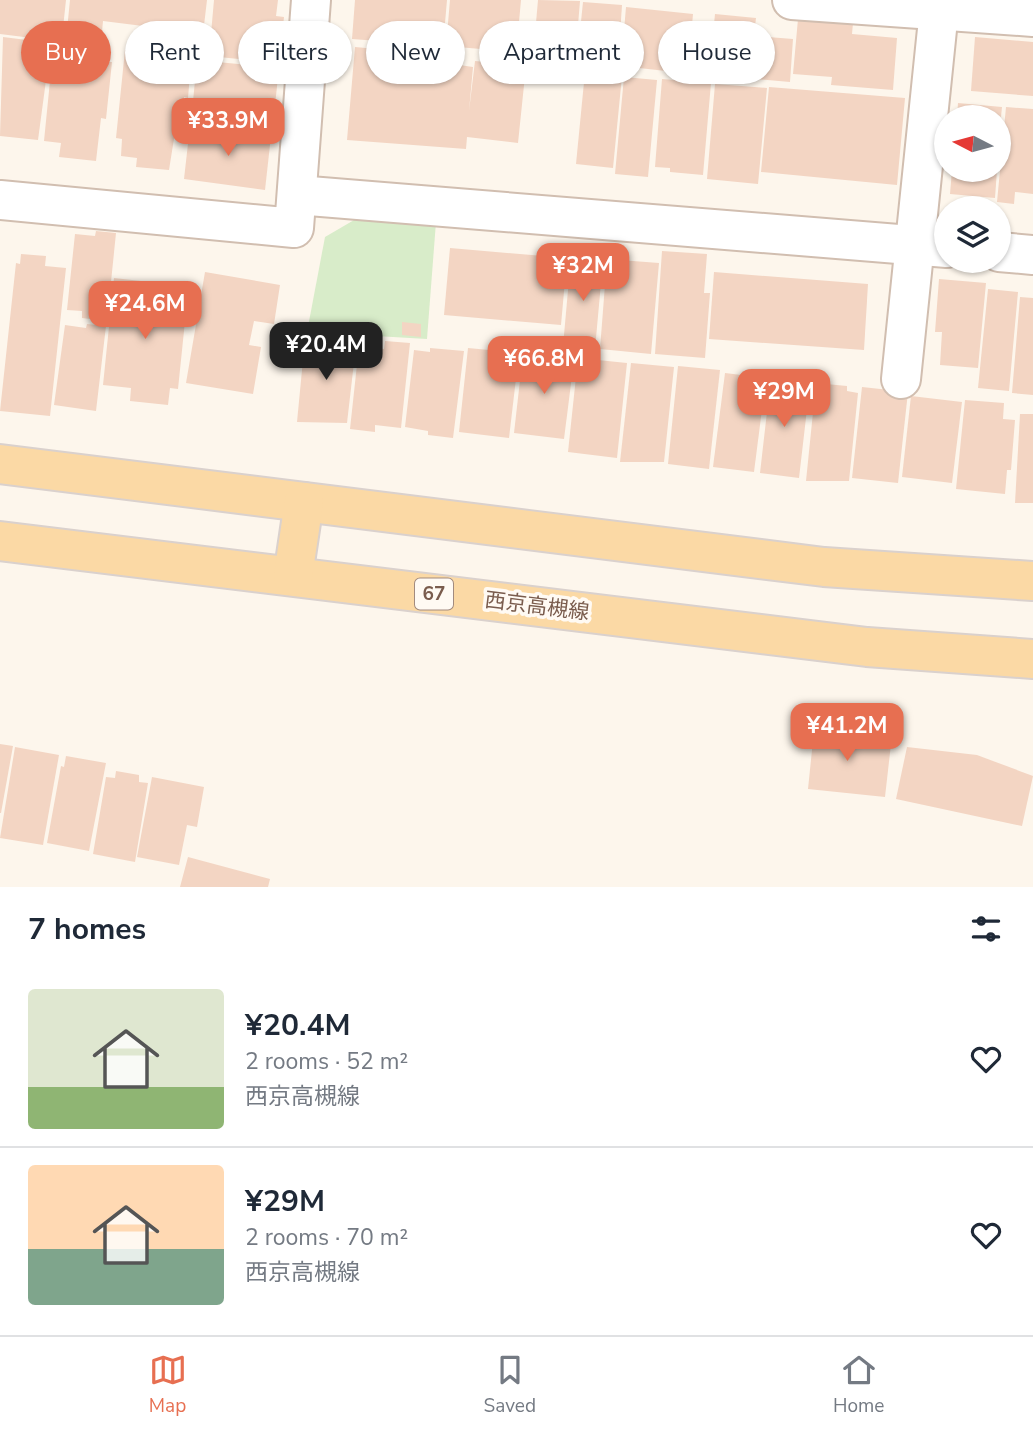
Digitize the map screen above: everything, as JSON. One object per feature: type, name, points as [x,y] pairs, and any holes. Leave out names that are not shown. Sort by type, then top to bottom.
[{"type":"main road","points":[[0,464],[824,567],[1033,581]]},
{"type":"main road","points":[[293,576],[304,502]]},
{"type":"main road","name":"西京高槻線","points":[[0,541],[867,647],[1033,659]]},
{"type":"street","points":[[0,200],[294,228],[310,0]]},
{"type":"street","points":[[792,0],[1033,17]]},
{"type":"street","points":[[901,379],[931,247],[939,10]]},
{"type":"street","points":[[297,195],[931,247]]},
{"type":"street","points":[[1011,253],[1033,255]]},
{"type":"green space","points":[[361,216],[436,222],[427,339],[307,332],[325,237]]},
{"type":"building","points":[[0,0],[66,0],[64,21],[21,21],[21,37],[0,34]]},
{"type":"building","points":[[70,0],[207,0],[205,21],[125,21],[125,24],[68,21]]},
{"type":"building","points":[[214,0],[278,0],[276,16],[284,17],[284,21],[238,21],[238,59],[224,58],[224,21],[212,21]]},
{"type":"building","points":[[355,0],[447,0],[445,21],[366,21],[366,40],[352,39]]},
{"type":"building","points":[[450,0],[521,0],[519,21],[479,21],[479,49],[465,48],[465,21],[448,21]]},
{"type":"building","points":[[538,0],[580,1],[578,21],[536,21]]},
{"type":"building","points":[[583,2],[622,5],[621,21],[581,21]]},
{"type":"building","points":[[626,7],[693,14],[692,21],[658,21],[658,70],[644,69],[644,21],[625,21]]},
{"type":"building","points":[[715,14],[756,18],[756,21],[714,21]]},
{"type":"building","points":[[798,19],[853,23],[852,34],[897,38],[893,90],[831,85],[832,77],[793,74]]},
{"type":"building","points":[[3,37],[21,39],[21,84],[46,84],[38,140],[0,136]]},
{"type":"building","points":[[975,37],[1033,42],[1033,96],[971,91]]},
{"type":"building","points":[[775,38],[793,39],[790,82],[775,81]]},
{"type":"building","points":[[355,47],[366,48],[366,84],[465,84],[465,66],[473,67],[469,111],[475,61],[479,61],[479,84],[524,84],[518,143],[467,137],[466,149],[347,140]]},
{"type":"building","points":[[125,50],[125,84],[189,84],[188,98],[184,97],[181,126],[176,126],[169,170],[136,167],[137,158],[121,156],[122,139],[116,138]]},
{"type":"building","points":[[224,63],[238,64],[238,84],[277,84],[275,105],[242,102],[240,127],[191,122],[195,84],[224,84]]},
{"type":"building","points":[[644,79],[657,80],[648,177],[615,174],[623,84],[644,84]]},
{"type":"building","points":[[50,84],[110,84],[106,119],[101,118],[96,161],[59,157],[61,143],[44,141]]},
{"type":"building","points":[[584,84],[621,84],[613,168],[576,164]]},
{"type":"building","points":[[662,84],[711,84],[703,175],[670,172],[670,168],[655,167]]},
{"type":"building","points":[[715,84],[767,88],[758,184],[707,179]]},
{"type":"building","points":[[769,87],[905,98],[897,185],[761,172]]},
{"type":"building","points":[[1012,107],[1033,109],[1033,194],[1015,192],[1014,204],[1011,204],[1011,196],[998,196],[999,182],[1012,182]]},
{"type":"building","points":[[190,126],[271,136],[265,190],[184,179]]},
{"type":"building","points":[[951,182],[996,182],[995,196],[950,194]]},
{"type":"building","points":[[96,231],[116,233],[107,321],[82,318],[82,311],[67,310],[75,234],[95,236]]},
{"type":"building","points":[[450,248],[567,258],[561,325],[444,315]]},
{"type":"building","points":[[662,251],[707,254],[704,293],[710,293],[705,358],[655,354]]},
{"type":"building","points":[[21,254],[46,256],[45,266],[66,268],[50,416],[0,411],[16,263],[20,264]]},
{"type":"building","points":[[571,257],[603,261],[595,349],[563,346]]},
{"type":"building","points":[[607,259],[659,263],[651,354],[600,349]]},
{"type":"building","points":[[205,272],[280,285],[274,324],[254,321],[249,345],[261,347],[253,394],[186,383]]},
{"type":"building","points":[[714,272],[868,284],[864,350],[709,339]]},
{"type":"building","points":[[114,278],[168,284],[166,300],[187,302],[178,389],[170,388],[168,405],[130,401],[131,388],[103,385]]},
{"type":"building","points":[[939,279],[986,283],[978,368],[940,365],[942,332],[935,332]]},
{"type":"building","points":[[988,289],[1018,292],[1009,391],[978,388]]},
{"type":"building","points":[[1020,297],[1033,298],[1033,395],[1012,393]]},
{"type":"building","points":[[402,322],[421,324],[421,337],[402,335]]},
{"type":"building","points":[[87,324],[106,326],[96,411],[54,405],[65,325],[86,328]]},
{"type":"building","points":[[305,339],[356,345],[347,423],[297,422]]},
{"type":"building","points":[[385,341],[410,343],[401,428],[375,425],[375,432],[350,429],[359,346],[384,349]]},
{"type":"building","points":[[430,348],[464,351],[453,438],[428,435],[428,431],[405,427],[414,350],[430,352]]},
{"type":"building","points":[[468,348],[519,353],[509,438],[459,432]]},
{"type":"building","points":[[523,354],[574,360],[564,439],[514,433]]},
{"type":"building","points":[[578,358],[627,363],[617,458],[568,452]]},
{"type":"building","points":[[631,363],[674,367],[664,462],[620,462]]},
{"type":"building","points":[[678,366],[720,370],[709,469],[668,464]]},
{"type":"building","points":[[725,373],[766,378],[754,472],[713,467]]},
{"type":"building","points":[[771,377],[797,381],[796,391],[809,392],[799,478],[760,473]]},
{"type":"building","points":[[816,383],[847,386],[847,391],[858,393],[849,481],[806,481]]},
{"type":"building","points":[[862,387],[908,392],[898,483],[852,478]]},
{"type":"building","points":[[911,396],[962,402],[952,483],[902,477]]},
{"type":"building","points":[[965,400],[1004,403],[1003,419],[1015,420],[1011,470],[1007,470],[1005,494],[956,489]]},
{"type":"building","points":[[1020,414],[1033,414],[1033,503],[1015,503]]},
{"type":"building","points":[[815,721],[846,724],[844,739],[891,744],[885,797],[808,789]]},
{"type":"building","points":[[0,744],[13,746],[1,813],[0,813]]},
{"type":"building","points":[[15,747],[59,755],[43,845],[0,838]]},
{"type":"building","points":[[907,747],[977,755],[1033,776],[1022,826],[896,799]]},
{"type":"building","points":[[66,756],[106,763],[89,851],[47,843],[61,766],[64,767]]},
{"type":"building","points":[[116,771],[139,775],[139,782],[148,783],[135,862],[93,854],[106,777],[115,778]]},
{"type":"building","points":[[152,777],[204,787],[197,827],[187,825],[179,865],[137,857]]},
{"type":"building","points":[[188,857],[270,879],[268,887],[180,887]]}]
